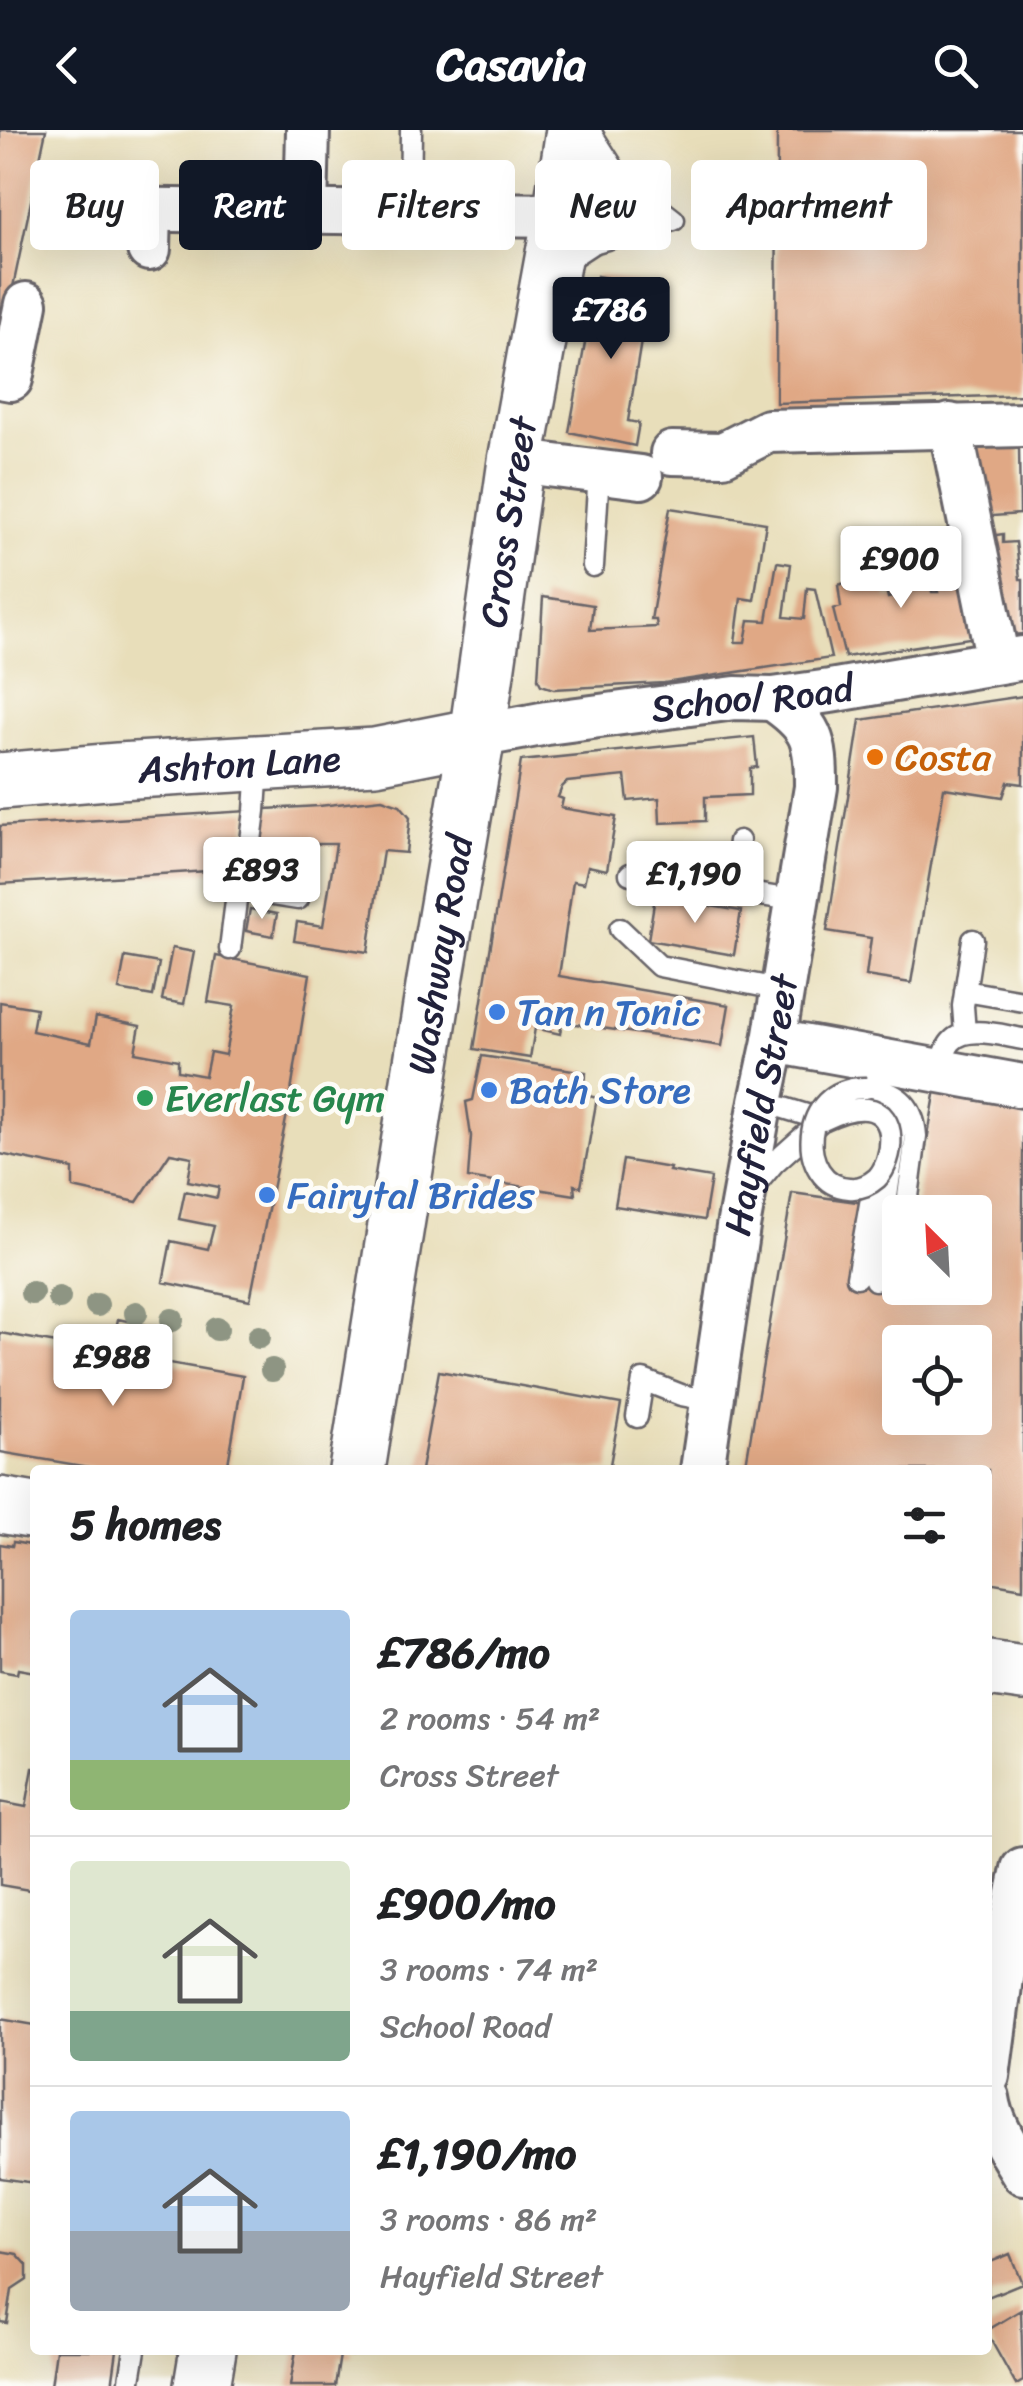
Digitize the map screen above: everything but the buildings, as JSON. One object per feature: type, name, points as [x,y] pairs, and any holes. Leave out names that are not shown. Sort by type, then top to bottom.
[{"type":"main road","name":"Cross Street","points":[[569,160],[574,130]]},
{"type":"main road","name":"Cross Street","points":[[478,736],[516,461],[554,250]]},
{"type":"main road","name":"Ashton Lane","points":[[0,781],[392,754],[478,736]]},
{"type":"main road","name":"Washway Road","points":[[357,1465],[478,736]]},
{"type":"main road","points":[[0,1505],[30,1510]]},
{"type":"main road","points":[[992,1669],[1023,1673]]},
{"type":"main road","points":[[202,2386],[207,2355]]},
{"type":"street","points":[[307,160],[308,130]]},
{"type":"street","points":[[0,377],[11,379],[26,304]]},
{"type":"street","points":[[950,425],[987,604],[1010,659]]},
{"type":"street","points":[[516,461],[599,472],[723,454],[768,431],[1023,425]]},
{"type":"street","name":"School Road","points":[[478,736],[735,698],[773,699],[886,683],[1010,659]]},
{"type":"street","name":"Hayfield Street","points":[[703,1465],[744,1198],[816,787],[812,738],[798,716],[773,699]]},
{"type":"street","points":[[774,1041],[1023,1086]]},
{"type":"street","points":[[992,2046],[1023,1869]]},
{"type":"street","points":[[992,2118],[1023,2173]]},
{"type":"lane","points":[[411,130],[411,160]]},
{"type":"lane","points":[[550,271],[593,243],[674,220],[619,177],[589,130]]},
{"type":"lane","points":[[592,566],[599,472]]},
{"type":"lane","points":[[230,949],[236,901],[247,870],[258,762]]},
{"type":"lane","points":[[734,890],[739,841]]},
{"type":"lane","points":[[630,874],[798,901]]},
{"type":"lane","points":[[240,890],[298,899]]},
{"type":"lane","points":[[620,929],[659,966],[783,990]]},
{"type":"lane","points":[[965,1034],[963,1006],[973,940]]},
{"type":"lane","points":[[966,991],[1023,1002]]},
{"type":"lane","points":[[940,1073],[950,1042],[965,1034],[1023,1039]]},
{"type":"lane","points":[[744,1198],[774,1163],[822,1120],[856,1108],[871,1109],[888,1124],[891,1136],[884,1168],[876,1180],[865,1186],[836,1186],[814,1162],[811,1148],[819,1110],[827,1099],[853,1088],[898,1096],[909,1107],[916,1124],[916,1136],[896,1195]]},
{"type":"lane","points":[[866,1088],[880,1096],[894,1120],[892,1195]]},
{"type":"lane","points":[[761,1102],[822,1120]]},
{"type":"lane","points":[[882,1253],[876,1280],[882,1274]]},
{"type":"lane","points":[[637,1417],[643,1380],[712,1401]]},
{"type":"lane","points":[[128,2386],[134,2355]]},
{"type":"place","name":"Costa","points":[[875,757]]},
{"type":"place","name":"Tan n Tonic","points":[[497,1012]]},
{"type":"place","name":"Bath Store","points":[[489,1090]]},
{"type":"place","name":"Everlast Gym","points":[[145,1098]]},
{"type":"place","name":"Fairytal Brides","points":[[267,1195]]}]
